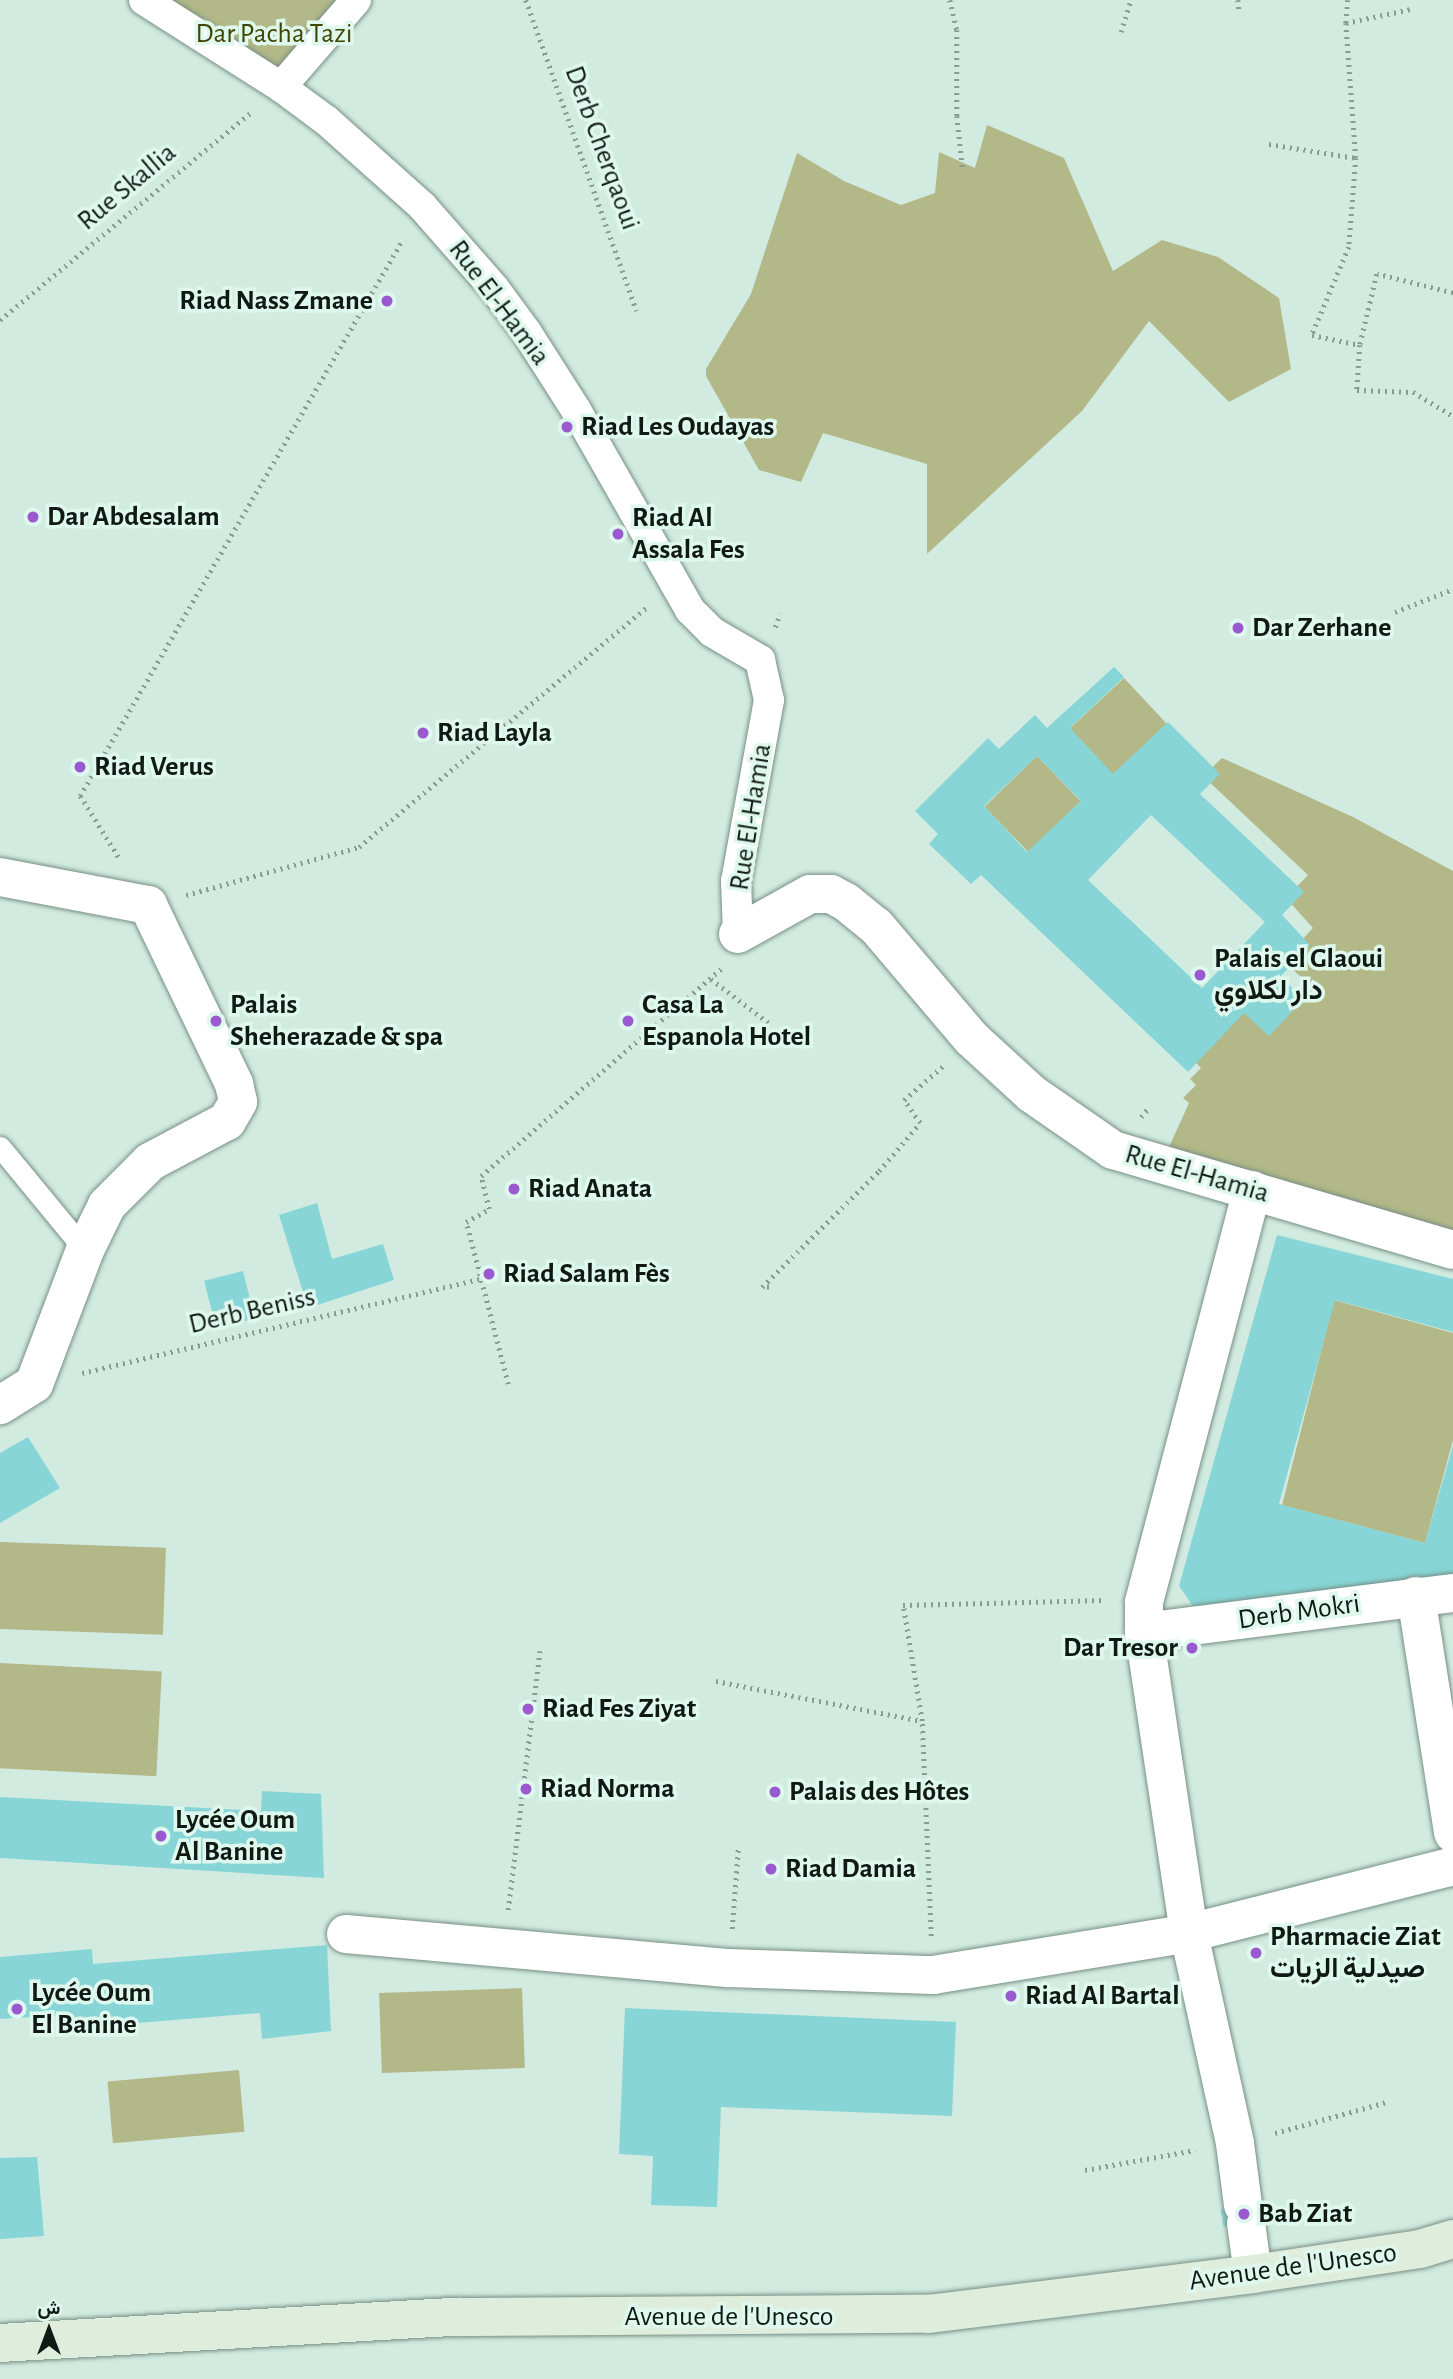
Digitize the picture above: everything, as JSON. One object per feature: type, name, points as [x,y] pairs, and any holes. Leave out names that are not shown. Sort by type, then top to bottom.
[{"type":"main road","name":"Avenue de l'Unesco","points":[[0,2343],[456,2317],[929,2314],[1253,2274],[1420,2249],[1453,2239]]},
{"type":"street","name":"Rue El-Hamia","points":[[144,0],[281,87],[354,143],[422,206],[495,288],[527,333],[576,410],[690,610],[712,632],[760,660],[769,700],[736,881],[738,934],[810,894],[831,894],[876,926],[972,1039],[1032,1094],[1113,1150],[1453,1250]]},
{"type":"street","points":[[281,87],[356,0]]},
{"type":"street","points":[[0,877],[148,905],[234,1084],[238,1102],[227,1121],[150,1162],[125,1184],[107,1205],[85,1250],[34,1384],[0,1405]]},
{"type":"street","points":[[1252,1190],[1144,1617],[1189,1933],[1235,2143],[1253,2274]]},
{"type":"street","name":"Derb Mokri","points":[[1144,1617],[1453,1593]]},
{"type":"street","points":[[1416,1596],[1453,1833]]},
{"type":"street","points":[[346,1934],[729,1968],[933,1975],[1189,1933],[1453,1866]]},
{"type":"lane","points":[[0,1147],[85,1250]]},
{"type":"path","name":"Derb Cherqaoui","points":[[526,0],[637,311]]},
{"type":"path","points":[[950,0],[957,30],[957,116],[963,171]]},
{"type":"path","points":[[1121,32],[1131,0]]},
{"type":"path","points":[[1238,0],[1239,9]]},
{"type":"path","points":[[1348,0],[1346,23],[1356,158],[1349,247],[1312,335],[1360,345]]},
{"type":"path","points":[[1346,23],[1410,9]]},
{"type":"path","name":"Rue Skallia","points":[[0,320],[281,87]]},
{"type":"path","points":[[1269,144],[1356,158]]},
{"type":"path","points":[[422,206],[80,796],[148,905],[359,847],[675,584]]},
{"type":"path","points":[[1453,293],[1377,274],[1360,345],[1357,390],[1413,392],[1453,416]]},
{"type":"path","points":[[1395,612],[1453,589]]},
{"type":"path","points":[[508,1384],[466,1222],[489,1209],[481,1175],[712,979],[727,963],[738,934]]},
{"type":"path","points":[[712,979],[769,1023]]},
{"type":"path","points":[[769,1287],[762,1287],[879,1171],[920,1123],[904,1100],[972,1039]]},
{"type":"path","name":"Derb Beniss","points":[[34,1384],[480,1279]]},
{"type":"path","points":[[933,1975],[922,1721],[903,1605],[994,1605],[1108,1600],[1144,1617]]},
{"type":"path","points":[[504,1949],[540,1651]]},
{"type":"path","points":[[716,1681],[922,1721]]},
{"type":"path","points":[[729,1968],[738,1849]]},
{"type":"green space","name":"Dar Pacha Tazi","points":[[169,0],[350,0],[276,83],[219,27]]},
{"type":"green space","points":[[987,125],[1064,158],[1113,271],[1162,240],[1218,257],[1279,298],[1291,369],[1229,402],[1149,321],[1082,411],[927,554],[927,464],[823,433],[801,482],[759,470],[706,376],[706,369],[751,294],[797,153],[844,181],[901,205],[935,193],[939,152],[975,168]]},
{"type":"green space","points":[[1124,678],[1167,724],[1113,775],[1070,728]]},
{"type":"green space","points":[[1037,756],[1081,801],[1028,852],[984,807]]},
{"type":"green space","points":[[1222,758],[1353,817],[1453,871],[1453,1242],[1169,1147],[1189,1103],[1183,1098],[1196,1085],[1190,1079],[1201,1068],[1189,1056],[1246,996],[1271,1020],[1306,982],[1283,960],[1313,928],[1286,898],[1308,875],[1203,776]]},
{"type":"green space","points":[[1334,1300],[1453,1333],[1453,1440],[1425,1543],[1282,1505]]},
{"type":"green space","points":[[0,1542],[166,1548],[163,1635],[0,1629]]},
{"type":"green space","points":[[0,1663],[162,1671],[156,1776],[0,1768]]},
{"type":"green space","points":[[522,1988],[525,2068],[382,2073],[379,1993]]},
{"type":"green space","points":[[239,2070],[244,2132],[113,2143],[108,2082]]},
{"type":"building","points":[[1114,667],[1124,677],[1070,728],[1113,774],[1168,722],[1220,774],[1200,794],[1304,892],[1282,915],[1310,945],[1280,977],[1304,999],[1269,1036],[1244,1013],[1188,1072],[981,875],[971,884],[929,844],[938,834],[915,811],[988,738],[999,749],[1035,715],[1047,728]],"holes":[[[1037,756],[1081,801],[1027,852],[984,806]],[[1151,815],[1265,922],[1202,988],[1088,880]]]},
{"type":"building","points":[[317,1203],[332,1259],[383,1244],[394,1280],[308,1308],[279,1215]]},
{"type":"building","points":[[1277,1235],[1453,1279],[1453,1332],[1335,1300],[1279,1504],[1425,1543],[1453,1445],[1453,1588],[1195,1609],[1179,1586]]},
{"type":"building","points":[[243,1271],[255,1319],[216,1328],[204,1281]]},
{"type":"building","points":[[28,1437],[60,1488],[0,1523],[0,1453]]},
{"type":"building","points":[[262,1791],[321,1794],[324,1878],[0,1858],[0,1797],[261,1811]]},
{"type":"building","points":[[327,1945],[331,2031],[262,2039],[260,2013],[65,2029],[63,2015],[0,2019],[0,1957],[92,1949],[93,1964]]},
{"type":"building","points":[[625,2008],[956,2022],[952,2116],[721,2107],[717,2207],[651,2205],[653,2156],[619,2154]]},
{"type":"building","points":[[37,2157],[44,2236],[0,2239],[0,2158]]},
{"type":"building","name":"Bab Ziat","points":[[1264,2202],[1267,2219],[1224,2226],[1221,2210]]},
{"type":"place","name":"Riad Nass Zmane","points":[[387,301]]},
{"type":"place","name":"Riad Les Oudayas","points":[[567,427]]},
{"type":"place","name":"Dar Abdesalam","points":[[33,517]]},
{"type":"place","name":"Riad Al Assala Fes","points":[[618,534]]},
{"type":"place","name":"Dar Zerhane","points":[[1238,628]]},
{"type":"place","name":"Riad Layla","points":[[423,733]]},
{"type":"place","name":"Riad Verus","points":[[80,767]]},
{"type":"place","name":"Palais el Glaoui دار لكلاوي","points":[[1200,975]]},
{"type":"place","name":"Palais Sheherazade & spa","points":[[216,1021]]},
{"type":"place","name":"Casa La Espanola Hotel","points":[[628,1021]]},
{"type":"place","name":"Riad Anata","points":[[514,1189]]},
{"type":"place","name":"Riad Salam Fès","points":[[489,1274]]},
{"type":"place","name":"Dar Tresor","points":[[1192,1648]]},
{"type":"place","name":"Riad Fes Ziyat","points":[[528,1709]]},
{"type":"place","name":"Riad Norma","points":[[526,1789]]},
{"type":"place","name":"Palais des Hôtes","points":[[775,1792]]},
{"type":"place","name":"Lycée Oum Al Banine","points":[[161,1836]]},
{"type":"place","name":"Riad Damia","points":[[771,1869]]},
{"type":"place","name":"Pharmacie Ziat صيدلية الزيات","points":[[1256,1953]]},
{"type":"place","name":"Riad Al Bartal","points":[[1011,1996]]},
{"type":"place","name":"Lycée Oum El Banine","points":[[17,2009]]},
{"type":"place","name":"Bab Ziat","points":[[1244,2214]]}]
